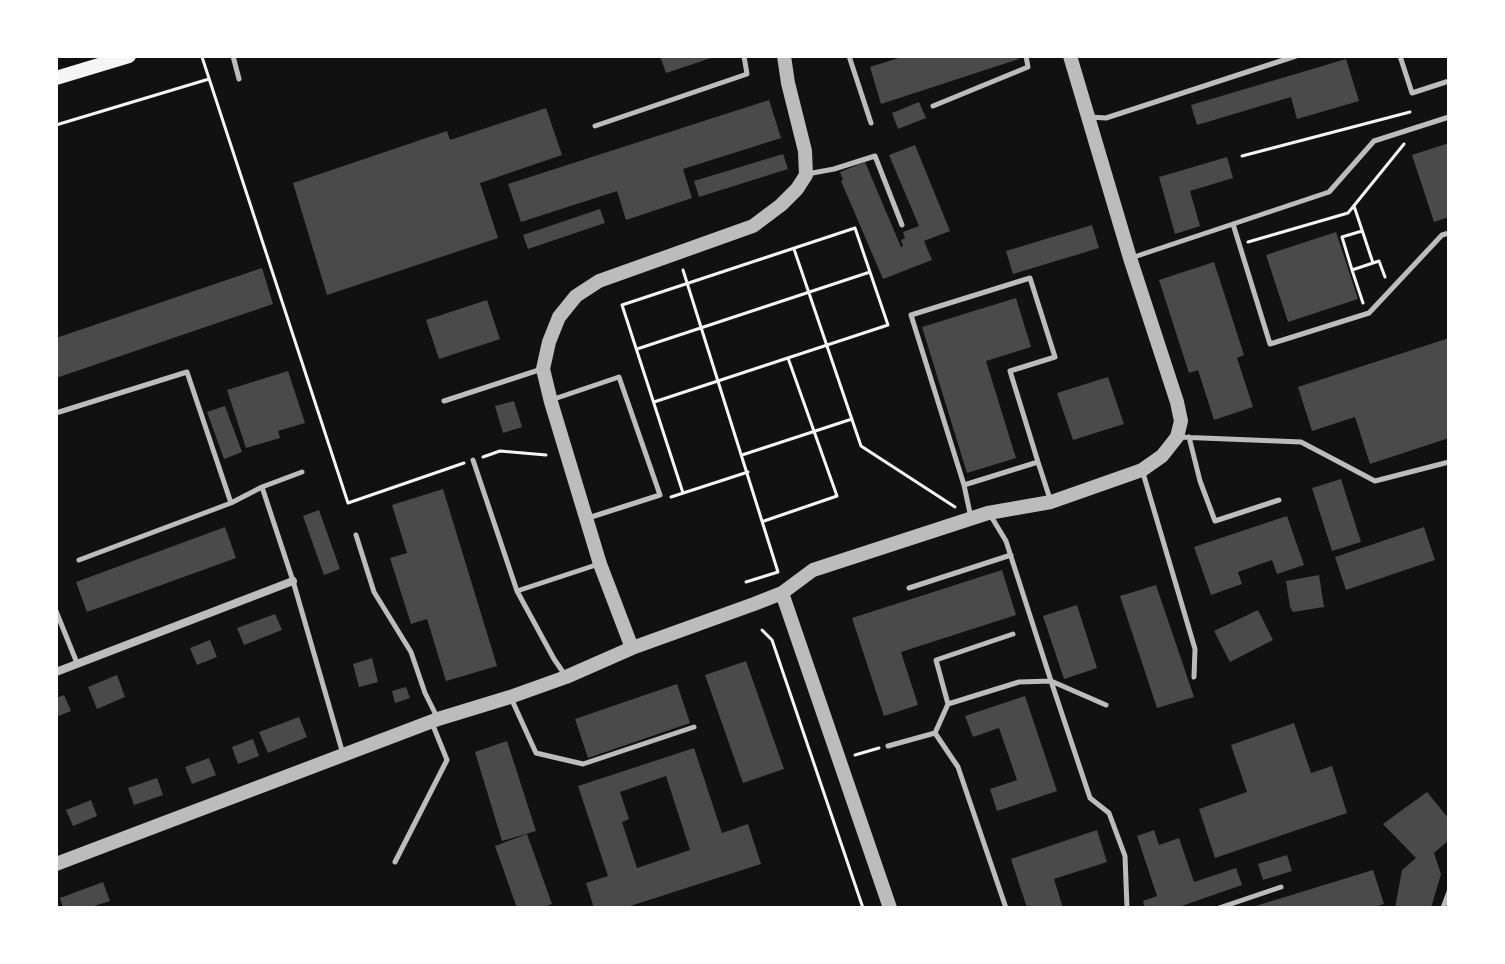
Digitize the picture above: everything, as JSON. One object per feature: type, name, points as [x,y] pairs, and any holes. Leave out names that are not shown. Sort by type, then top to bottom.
[{"type":"main road","points":[[56,78],[129,56]]},
{"type":"street","points":[[632,648],[600,564],[551,400],[543,369],[549,342],[559,317],[576,296],[599,281],[753,226],[781,205],[806,175],[805,151],[784,56]]},
{"type":"street","points":[[56,864],[435,721],[566,677],[632,648],[782,593],[813,570],[988,513],[1051,502],[1142,470],[1162,456],[1183,437],[1177,402],[1070,56]]},
{"type":"street","points":[[56,672],[293,581]]},
{"type":"street","points":[[782,593],[890,908]]},
{"type":"lane","points":[[233,56],[239,79]]},
{"type":"lane","points":[[595,126],[747,74],[744,56]]},
{"type":"lane","points":[[849,56],[871,123]]},
{"type":"lane","points":[[933,106],[1028,67],[1026,56]]},
{"type":"lane","points":[[1089,117],[1106,118],[1296,56]]},
{"type":"lane","points":[[1400,56],[1412,93],[1449,81]]},
{"type":"lane","points":[[1130,258],[1329,192],[1374,141],[1449,117]]},
{"type":"lane","points":[[806,175],[875,156],[902,225]]},
{"type":"lane","points":[[1233,224],[1270,344],[1369,313],[1442,235],[1449,233]]},
{"type":"lane","points":[[971,519],[964,485],[911,315],[1030,278],[1055,357],[1010,371],[1051,502]]},
{"type":"lane","points":[[444,401],[543,369]]},
{"type":"lane","points":[[56,413],[187,372],[231,503]]},
{"type":"lane","points":[[551,400],[619,377],[660,495],[587,519]]},
{"type":"lane","points":[[1279,500],[1215,521],[1183,437],[1301,442],[1375,481],[1449,462]]},
{"type":"lane","points":[[473,460],[517,591],[566,677]]},
{"type":"lane","points":[[964,485],[1038,462]]},
{"type":"lane","points":[[1142,470],[1195,649],[1194,677]]},
{"type":"lane","points":[[79,560],[231,503],[302,472]]},
{"type":"lane","points":[[262,487],[293,581],[343,756]]},
{"type":"lane","points":[[988,513],[1006,541],[1090,798],[1109,813],[1125,856],[1127,908]]},
{"type":"lane","points":[[356,535],[374,592],[411,652],[447,760],[395,862]]},
{"type":"lane","points":[[909,588],[1011,555]]},
{"type":"lane","points":[[517,591],[600,564]]},
{"type":"lane","points":[[56,611],[77,664]]},
{"type":"lane","points":[[935,733],[948,704],[936,660],[1013,634]]},
{"type":"lane","points":[[948,704],[1019,682],[1051,681],[1106,705]]},
{"type":"lane","points":[[510,697],[536,753],[583,764],[694,727]]},
{"type":"lane","points":[[888,746],[935,733]]},
{"type":"lane","points":[[935,733],[958,767],[1006,908]]},
{"type":"lane","points":[[1219,908],[1281,887]]},
{"type":"lane","points":[[1443,908],[1449,892]]},
{"type":"path","points":[[202,57],[348,503],[500,451],[546,455]]},
{"type":"path","points":[[56,125],[211,78]]},
{"type":"path","points":[[1242,156],[1410,112]]},
{"type":"path","points":[[1252,247],[1257,240],[1348,213],[1404,144]]},
{"type":"path","points":[[1354,206],[1373,263]]},
{"type":"path","points":[[654,402],[888,325],[855,228],[622,305],[683,493]]},
{"type":"path","points":[[1362,231],[1342,237],[1363,303],[1371,296]]},
{"type":"path","points":[[794,249],[861,446],[955,507]]},
{"type":"path","points":[[1352,270],[1379,261],[1386,281]]},
{"type":"path","points":[[683,270],[778,572],[746,582]]},
{"type":"path","points":[[637,349],[870,272]]},
{"type":"path","points":[[764,521],[837,496],[788,358]]},
{"type":"path","points":[[742,455],[852,419]]},
{"type":"path","points":[[671,497],[748,472]]},
{"type":"path","points":[[762,630],[772,640],[863,908]]},
{"type":"path","points":[[840,761],[888,746]]},
{"type":"building","points":[[660,56],[710,56],[711,58],[666,73]]},
{"type":"building","points":[[905,56],[1018,56],[1019,59],[881,104],[870,67]]},
{"type":"building","points":[[1346,59],[1359,101],[1297,119],[1291,97],[1197,125],[1191,105]]},
{"type":"building","points":[[769,100],[781,138],[683,169],[692,198],[626,220],[617,191],[521,222],[508,184]]},
{"type":"building","points":[[919,102],[926,118],[898,129],[892,113]]},
{"type":"building","points":[[546,108],[562,155],[480,183],[498,238],[327,295],[293,183],[447,131],[450,140]]},
{"type":"building","points":[[1449,143],[1449,217],[1434,222],[1412,155]]},
{"type":"building","points":[[915,145],[950,231],[924,241],[932,260],[883,279],[841,181],[840,172],[865,162],[901,247],[901,240],[905,238],[903,232],[919,226],[889,155]]},
{"type":"building","points":[[783,154],[788,169],[699,197],[694,181]]},
{"type":"building","points":[[1227,157],[1233,178],[1190,191],[1200,226],[1175,234],[1159,177]]},
{"type":"building","points":[[600,209],[605,223],[528,249],[523,235]]},
{"type":"building","points":[[1092,225],[1099,248],[1013,274],[1006,251]]},
{"type":"building","points":[[1336,232],[1358,299],[1288,322],[1266,255]]},
{"type":"building","points":[[1214,262],[1244,355],[1237,358],[1253,407],[1214,420],[1198,370],[1189,373],[1159,280]]},
{"type":"building","points":[[262,268],[273,304],[56,378],[56,338]]},
{"type":"building","points":[[1016,298],[1031,347],[986,361],[1016,458],[967,473],[922,327]]},
{"type":"building","points":[[487,300],[500,339],[439,359],[426,320]]},
{"type":"building","points":[[1449,338],[1449,438],[1370,464],[1355,417],[1312,431],[1298,387]]},
{"type":"building","points":[[288,371],[305,423],[278,431],[280,438],[246,448],[227,390]]},
{"type":"building","points":[[1108,377],[1124,424],[1073,440],[1057,393]]},
{"type":"building","points":[[514,401],[522,427],[503,433],[495,406]]},
{"type":"building","points":[[225,406],[242,452],[224,459],[207,412]]},
{"type":"building","points":[[1341,479],[1361,542],[1332,551],[1312,488]]},
{"type":"building","points":[[443,489],[497,666],[446,681],[427,619],[411,624],[390,558],[407,553],[392,505]]},
{"type":"building","points":[[319,510],[340,569],[324,575],[303,516]]},
{"type":"building","points":[[1287,516],[1304,565],[1277,574],[1272,560],[1238,572],[1242,584],[1211,595],[1194,547]]},
{"type":"building","points":[[225,527],[236,558],[87,612],[76,582]]},
{"type":"building","points":[[1424,527],[1435,560],[1346,590],[1335,557]]},
{"type":"building","points":[[1002,570],[1016,615],[901,652],[918,705],[884,716],[852,618]]},
{"type":"building","points":[[1319,575],[1324,607],[1293,612],[1286,581]]},
{"type":"building","points":[[1156,585],[1194,697],[1157,708],[1120,596]]},
{"type":"building","points":[[1077,605],[1097,668],[1064,679],[1043,616]]},
{"type":"building","points":[[1258,610],[1273,640],[1230,662],[1214,631]]},
{"type":"building","points":[[275,614],[282,630],[244,645],[237,628]]},
{"type":"building","points":[[210,640],[217,657],[197,665],[190,648]]},
{"type":"building","points":[[372,658],[378,682],[359,687],[353,664]]},
{"type":"building","points":[[746,661],[784,769],[743,783],[705,675]]},
{"type":"building","points":[[117,675],[125,697],[97,709],[88,687]]},
{"type":"building","points":[[677,684],[690,723],[588,758],[575,719]]},
{"type":"building","points":[[406,687],[410,698],[395,703],[392,691]]},
{"type":"building","points":[[64,695],[71,711],[56,717],[56,698]]},
{"type":"building","points":[[1025,696],[1057,791],[997,811],[990,789],[1017,780],[999,728],[973,737],[965,716]]},
{"type":"building","points":[[299,717],[307,737],[268,753],[259,732]]},
{"type":"building","points":[[1294,723],[1311,773],[1332,766],[1347,813],[1215,858],[1199,809],[1247,792],[1231,745]]},
{"type":"building","points":[[253,739],[259,756],[238,764],[232,747]]},
{"type":"building","points":[[507,741],[536,831],[502,841],[475,752]]},
{"type":"building","points":[[694,748],[722,833],[748,824],[761,864],[624,908],[594,908],[586,883],[608,876],[578,786]],"holes":[[[666,776],[690,850],[637,868],[622,822],[629,819],[620,792]]]},
{"type":"building","points":[[209,758],[216,775],[192,784],[185,767]]},
{"type":"building","points":[[157,778],[163,795],[134,805],[128,788]]},
{"type":"building","points":[[1427,792],[1449,819],[1449,840],[1434,853],[1441,874],[1431,908],[1395,908],[1402,870],[1416,858],[1383,824]]},
{"type":"building","points":[[91,800],[97,816],[73,826],[66,810]]},
{"type":"building","points":[[1097,830],[1107,862],[1054,879],[1063,908],[1027,908],[1011,859]]},
{"type":"building","points":[[1154,830],[1159,845],[1179,838],[1194,882],[1236,868],[1242,885],[1176,908],[1145,908],[1143,901],[1157,896],[1137,836]]},
{"type":"building","points":[[527,834],[552,904],[541,908],[517,908],[495,846]]},
{"type":"building","points":[[1287,855],[1292,871],[1263,880],[1258,864]]},
{"type":"building","points":[[1373,870],[1384,904],[1372,908],[1249,908]]},
{"type":"building","points":[[103,882],[110,901],[88,908],[63,908],[60,898]]}]
